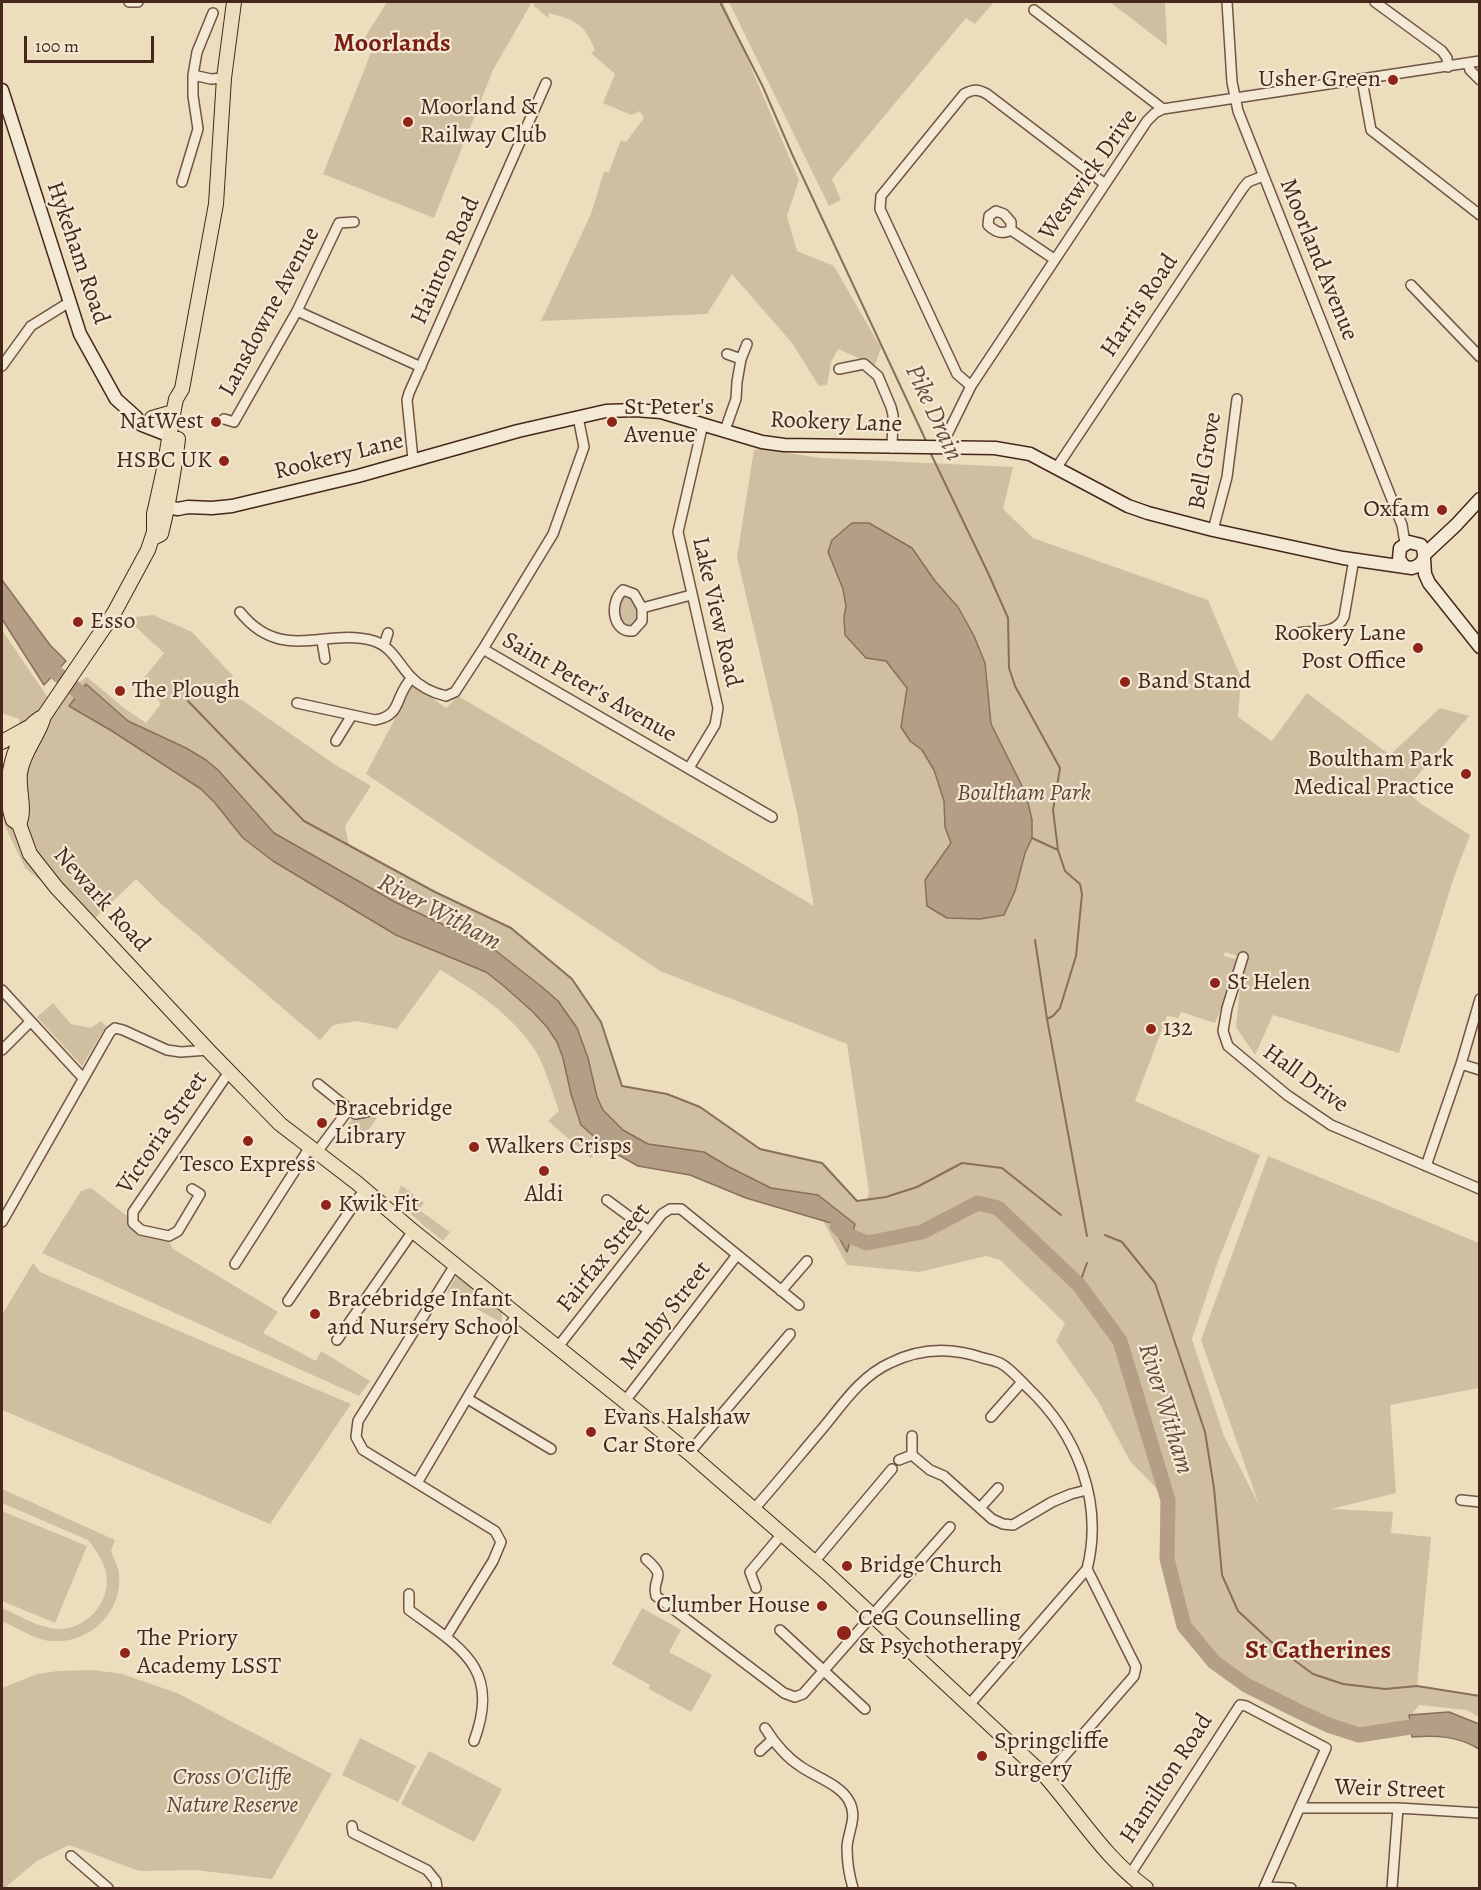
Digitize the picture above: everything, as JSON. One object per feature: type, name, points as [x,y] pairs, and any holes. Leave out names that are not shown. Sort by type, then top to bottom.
[{"type":"main road","name":"Newark Road","points":[[11,768],[41,727],[44,716],[114,613],[141,565],[152,539],[163,500],[174,434],[184,401],[182,389],[216,204],[224,78],[234,2]]},
{"type":"main road","name":"Newark Road","points":[[174,434],[173,412],[176,399],[182,389]]},
{"type":"main road","points":[[152,418],[173,412]]},
{"type":"main road","name":"Newark Road","points":[[44,716],[34,720],[21,740],[11,768],[5,801],[13,820],[19,824],[30,854],[56,887],[208,1050],[280,1124],[625,1401],[814,1562],[1046,1777],[1075,1810],[1113,1860],[1129,1876],[1146,1888]]},
{"type":"main road","points":[[2,742],[30,727]]},
{"type":"main road","name":"Newark Road","points":[[11,768],[23,816],[19,824]]},
{"type":"street","points":[[129,2],[138,2]]},
{"type":"street","name":"Moorland Avenue","points":[[1227,2],[1234,99],[1402,525],[1415,549]]},
{"type":"street","points":[[1375,2],[1442,51],[1447,58],[1448,67]]},
{"type":"street","points":[[1034,10],[1163,109]]},
{"type":"street","points":[[183,182],[198,129],[193,75],[197,52],[213,13]]},
{"type":"street","name":"Westwick Drive","points":[[933,447],[1054,259],[1147,121],[1155,113],[1163,109],[1479,62]]},
{"type":"street","points":[[1468,63],[1470,70],[1479,80]]},
{"type":"street","points":[[193,75],[211,79],[224,78]]},
{"type":"street","points":[[1362,80],[1371,130],[1479,215]]},
{"type":"street","name":"Hainton Road","points":[[413,459],[406,400],[546,83]]},
{"type":"street","name":"Hykeham Road","points":[[2,90],[80,334],[116,399],[142,425],[174,434]]},
{"type":"street","points":[[972,386],[960,379],[952,364],[880,209],[881,196],[964,94],[971,90],[979,90],[987,94],[1105,184]]},
{"type":"street","name":"Harris Road","points":[[1057,467],[1243,188],[1248,182],[1263,176]]},
{"type":"street","name":"Lansdowne Avenue","points":[[224,419],[234,422],[297,311],[339,223],[354,222]]},
{"type":"street","points":[[1011,230],[1054,259]]},
{"type":"street","points":[[1411,285],[1479,357]]},
{"type":"street","points":[[2,366],[31,326],[69,303]]},
{"type":"street","points":[[297,311],[421,367]]},
{"type":"street","points":[[725,430],[736,399],[741,359],[747,344]]},
{"type":"street","points":[[727,354],[741,359]]},
{"type":"street","points":[[839,369],[864,364],[878,376],[893,416],[892,448]]},
{"type":"street","name":"Bell Grove","points":[[1213,530],[1227,477],[1237,399]]},
{"type":"street","name":"Rookery Lane","points":[[163,500],[180,499],[188,507],[232,506],[358,476],[413,459],[578,417],[606,411],[641,410],[661,412],[762,442],[784,445],[1013,450],[1030,454],[1128,506],[1148,513],[1213,530],[1354,559],[1408,567]]},
{"type":"street","points":[[136,417],[141,414],[152,418],[174,434]]},
{"type":"street","name":"Saint Peter's Avenue","points":[[578,417],[584,447],[553,534],[483,649],[772,817]]},
{"type":"street","name":"Lake View Road","points":[[688,768],[714,725],[718,708],[678,532],[703,423]]},
{"type":"street","points":[[1382,562],[1443,538],[1479,499]]},
{"type":"street","points":[[1415,549],[1399,559],[1429,583]]},
{"type":"street","points":[[1408,567],[1420,565],[1415,549]]},
{"type":"street","points":[[1415,549],[1429,583],[1479,647]]},
{"type":"street","points":[[1292,634],[1327,630],[1339,625],[1344,617],[1354,559]]},
{"type":"street","points":[[642,608],[691,595]]},
{"type":"street","points":[[240,612],[243,623],[292,642],[355,637],[384,645],[412,678],[439,694],[451,695],[455,692],[483,649]]},
{"type":"street","points":[[384,645],[388,633]]},
{"type":"street","points":[[322,641],[325,659]]},
{"type":"street","points":[[297,703],[375,720],[389,716],[396,707],[402,689],[412,678]]},
{"type":"street","points":[[336,741],[352,715]]},
{"type":"street","name":"Hall Drive","points":[[1243,957],[1227,1008],[1223,1031],[1228,1046],[1309,1112],[1331,1125],[1479,1189]]},
{"type":"street","points":[[2,990],[83,1078]]},
{"type":"street","points":[[1426,1166],[1461,1064],[1479,999]]},
{"type":"street","points":[[2,1050],[30,1022]]},
{"type":"street","points":[[2,1222],[110,1032],[116,1028],[123,1030],[167,1050],[181,1052],[208,1050]]},
{"type":"street","points":[[1461,1064],[1479,1070]]},
{"type":"street","name":"Victoria Street","points":[[192,1189],[200,1194],[178,1231],[168,1236],[141,1230],[133,1223],[133,1212],[229,1072]]},
{"type":"street","points":[[318,1084],[355,1114],[366,1112]]},
{"type":"street","points":[[236,1264],[314,1150],[349,1109]]},
{"type":"street","points":[[288,1301],[364,1190]]},
{"type":"street","points":[[607,1200],[649,1231]]},
{"type":"street","name":"Fairfax Street","points":[[557,1348],[662,1214],[670,1209],[681,1209],[799,1305]]},
{"type":"street","points":[[337,1340],[413,1232]]},
{"type":"street","name":"Manby Street","points":[[625,1401],[737,1255]]},
{"type":"street","points":[[781,1291],[807,1261]]},
{"type":"street","points":[[446,1637],[493,1561],[501,1542],[495,1531],[363,1450],[356,1437],[358,1421],[454,1265]]},
{"type":"street","points":[[417,1483],[516,1315]]},
{"type":"street","points":[[688,1453],[790,1334]]},
{"type":"street","points":[[754,1509],[862,1382],[887,1364],[910,1354],[932,1350],[967,1352],[1001,1364],[1022,1382],[1042,1401],[1062,1426],[1078,1459],[1094,1519],[1092,1549],[1087,1569],[969,1705]]},
{"type":"street","points":[[991,1417],[1022,1382]]},
{"type":"street","points":[[468,1399],[551,1449]]},
{"type":"street","points":[[912,1436],[912,1455]]},
{"type":"street","points":[[912,1455],[930,1470],[944,1476],[992,1519],[1003,1524],[1013,1525],[1052,1502],[1071,1494],[1087,1491]]},
{"type":"street","points":[[899,1460],[912,1455]]},
{"type":"street","points":[[814,1562],[892,1468]]},
{"type":"street","points":[[980,1508],[998,1488]]},
{"type":"street","points":[[1461,1500],[1479,1502]]},
{"type":"street","points":[[646,1559],[657,1569],[659,1578],[655,1590],[656,1596],[784,1693],[795,1697],[803,1694],[950,1527]]},
{"type":"street","points":[[750,1572],[782,1534]]},
{"type":"street","points":[[741,1566],[750,1572],[756,1588]]},
{"type":"street","points":[[1046,1777],[1134,1676],[1136,1667],[1087,1569]]},
{"type":"street","points":[[409,1594],[409,1610],[446,1637],[470,1659],[480,1678],[481,1722],[474,1741]]},
{"type":"street","points":[[780,1630],[865,1709]]},
{"type":"street","name":"Hamilton Road","points":[[1129,1876],[1132,1867],[1240,1705],[1326,1748],[1300,1808]]},
{"type":"street","points":[[765,1728],[772,1740],[797,1765],[837,1788],[849,1801],[853,1819],[847,1845],[849,1873],[853,1888]]},
{"type":"street","points":[[760,1751],[772,1740]]},
{"type":"street","points":[[1291,1888],[1265,1888],[1300,1808]]},
{"type":"street","name":"Weir Street","points":[[1300,1808],[1398,1808],[1479,1813]]},
{"type":"street","points":[[1392,1888],[1398,1808]]},
{"type":"street","points":[[352,1826],[353,1833],[426,1870],[436,1881],[437,1888]]},
{"type":"street","points":[[71,1856],[108,1888]]},
{"type":"green space","name":"Moorland & Railway Club","points":[[387,2],[532,2],[493,70],[434,218],[323,174],[374,45],[364,39]]},
{"type":"green space","points":[[535,2],[723,2],[799,180],[787,216],[797,251],[834,266],[881,348],[875,365],[838,349],[831,362],[827,385],[819,386],[792,343],[732,274],[707,314],[541,321],[591,214],[604,172],[609,172],[621,140],[626,142],[644,118],[640,111],[631,115],[603,103],[615,74],[591,53],[595,50],[587,34],[578,24],[549,13],[548,18],[533,5]]},
{"type":"green space","points":[[729,2],[994,2],[975,24],[966,18],[832,179],[841,200],[829,206]]},
{"type":"green space","points":[[1110,2],[1165,2],[1167,46]]},
{"type":"green space","name":"Boultham Park","points":[[754,450],[821,458],[1013,467],[1003,509],[1033,538],[1208,600],[1241,678],[1238,717],[1272,741],[1307,693],[1390,755],[1440,708],[1469,716],[1405,790],[1421,804],[1470,835],[1454,877],[1399,1053],[1273,1015],[1255,1055],[1236,1027],[1243,958],[1225,952],[1224,956],[1241,960],[1215,1023],[1181,1012],[1178,1018],[1167,1016],[1135,1101],[1260,1155],[1218,1261],[1192,1339],[1224,1436],[1259,1505],[1201,1340],[1268,1156],[1479,1243],[1479,1388],[1390,1405],[1396,1493],[1331,1509],[1393,1512],[1391,1533],[1431,1537],[1417,1686],[1479,1695],[1479,1717],[1467,1710],[1419,1705],[1401,1728],[1359,1735],[1328,1725],[1246,1685],[1214,1662],[1184,1626],[1167,1559],[1168,1500],[1130,1461],[1097,1399],[1056,1341],[1065,1323],[1000,1260],[986,1256],[919,1272],[847,1265],[813,1202],[608,1135],[591,1158],[548,1121],[559,1111],[542,1064],[526,1038],[505,1015],[467,986],[440,970],[397,1029],[357,1021],[333,1025],[320,1040],[160,903],[136,879],[91,922],[25,868],[4,824],[2,781],[23,744],[19,719],[2,713],[2,630],[51,702],[87,677],[146,723],[161,704],[143,679],[164,653],[126,618],[153,615],[192,632],[233,676],[229,691],[334,764],[371,786],[345,826],[349,845],[435,892],[511,928],[572,979],[601,1022],[622,1086],[667,1094],[700,1107],[760,1149],[822,1163],[857,1201],[867,1200],[869,1192],[847,1044],[660,971],[366,774],[413,684],[446,708],[458,696],[814,906],[797,812],[737,557]]},
{"type":"green space","points":[[621,595],[627,595],[638,607],[636,626],[629,628],[624,626],[618,612]]},
{"type":"green space","points":[[53,1003],[71,1024],[91,1028],[101,1021],[106,1026],[82,1066],[37,1017]]},
{"type":"green space","points":[[368,1116],[377,1118],[364,1136],[347,1125],[352,1120]]},
{"type":"green space","points":[[401,1185],[424,1203],[419,1210],[450,1232],[443,1241],[407,1210],[397,1197]]},
{"type":"green space","points":[[91,1188],[127,1216],[131,1223],[168,1240],[173,1249],[278,1312],[263,1333],[316,1361],[321,1351],[370,1381],[359,1396],[42,1253],[81,1191]]},
{"type":"green space","points":[[33,1263],[40,1272],[351,1404],[270,1524],[2,1410],[2,1315]]},
{"type":"green space","points":[[457,1275],[502,1310],[502,1323],[447,1292]]},
{"type":"green space","points":[[2,1489],[115,1540],[111,1551],[118,1567],[119,1588],[109,1613],[90,1632],[64,1641],[49,1641],[2,1621],[2,1608],[47,1627],[63,1629],[73,1627],[82,1623],[96,1610],[102,1602],[107,1583],[103,1564],[88,1540],[2,1503]]},
{"type":"green space","points":[[2,1511],[87,1546],[55,1623],[2,1601]]},
{"type":"green space","points":[[642,1608],[681,1630],[669,1652],[712,1675],[691,1712],[649,1689],[650,1685],[612,1664]]},
{"type":"green space","name":"Cross O'Cliffe Nature Reserve","points":[[94,1670],[122,1674],[177,1693],[332,1774],[272,1879],[195,1870],[139,1871],[69,1845],[37,1861],[7,1886],[9,1888],[2,1888],[2,1688],[37,1674]]},
{"type":"green space","points":[[360,1738],[416,1766],[398,1802],[342,1775]]},
{"type":"green space","points":[[429,1751],[502,1789],[474,1842],[401,1804]]},
{"type":"shaded area","points":[[852,523],[869,523],[912,548],[935,581],[958,607],[974,636],[985,663],[991,724],[1026,794],[1032,820],[1032,838],[1025,853],[1015,891],[1004,915],[980,919],[947,918],[927,906],[925,880],[951,843],[945,827],[944,801],[934,770],[922,750],[910,741],[901,727],[907,688],[886,661],[866,658],[845,635],[846,606],[843,589],[828,552],[832,540]]},
{"type":"shaded area","points":[[2,580],[50,645],[66,661],[44,685],[2,619]]},
{"type":"shaded area","points":[[86,684],[128,721],[206,760],[218,770],[274,833],[395,902],[491,947],[542,987],[558,1001],[577,1028],[588,1058],[597,1097],[603,1110],[623,1130],[648,1144],[704,1152],[771,1188],[818,1195],[855,1224],[847,1252],[831,1223],[746,1198],[690,1175],[638,1166],[608,1149],[581,1125],[557,1042],[533,1012],[505,987],[486,972],[396,935],[273,861],[243,838],[201,789],[69,706]]},
{"type":"shaded area","points":[[1449,1712],[1479,1724],[1479,1749],[1463,1741],[1447,1737],[1412,1737],[1409,1715]]},
{"type":"waterway","name":"Pike Drain","points":[[720,2],[763,87],[927,443]]},
{"type":"waterway","name":"Pike Drain","points":[[930,452],[1008,618],[1009,668],[1015,686],[1060,768],[1053,810],[1058,850]]},
{"type":"waterway","name":"River Witham","points":[[41,660],[94,705]]},
{"type":"waterway","points":[[188,701],[304,821],[435,892],[511,928],[572,979],[601,1022],[622,1086],[667,1094],[700,1107],[760,1149],[822,1163],[857,1201],[886,1197],[917,1187],[962,1163],[1002,1168],[1061,1215]]},
{"type":"waterway","points":[[1032,838],[1058,850],[1065,871],[1080,884],[1082,894],[1076,956],[1060,1008],[1047,1019]]},
{"type":"waterway","points":[[1035,940],[1047,1019],[1087,1236]]},
{"type":"waterway","name":"River Witham","points":[[837,1226],[845,1234],[867,1243],[922,1232],[978,1203],[998,1208],[1079,1285],[1120,1341],[1168,1500],[1167,1559],[1184,1626],[1214,1662],[1246,1685],[1328,1725],[1359,1735],[1430,1724]]},
{"type":"waterway","points":[[1105,1235],[1122,1242],[1155,1283],[1205,1432],[1214,1488],[1222,1575],[1238,1611],[1279,1649],[1313,1674],[1343,1684],[1385,1689],[1417,1686],[1480,1696]]},
{"type":"waterway","points":[[1079,1285],[1087,1263]]},
{"type":"place","name":"Usher Green","points":[[1393,80]]},
{"type":"place","name":"Moorland & Railway Club","points":[[408,122]]},
{"type":"place","name":"NatWest","points":[[216,422]]},
{"type":"place","name":"St Peter's Avenue","points":[[612,422]]},
{"type":"place","name":"HSBC UK","points":[[224,461]]},
{"type":"place","name":"Oxfam","points":[[1442,510]]},
{"type":"place","name":"Esso","points":[[78,622]]},
{"type":"place","name":"Rookery Lane Post Office","points":[[1418,648]]},
{"type":"place","name":"Band Stand","points":[[1125,682]]},
{"type":"place","name":"The Plough","points":[[120,691]]},
{"type":"place","name":"Boultham Park Medical Practice","points":[[1466,774]]},
{"type":"place","name":"St Helen","points":[[1215,983]]},
{"type":"place","name":"132","points":[[1151,1029]]},
{"type":"place","name":"Bracebridge Library","points":[[322,1123]]},
{"type":"place","name":"Tesco Express","points":[[248,1141]]},
{"type":"place","name":"Walkers Crisps","points":[[474,1147]]},
{"type":"place","name":"Aldi","points":[[544,1171]]},
{"type":"place","name":"Kwik Fit","points":[[326,1205]]},
{"type":"place","name":"Bracebridge Infant and Nursery School","points":[[315,1314]]},
{"type":"place","name":"Evans Halshaw Car Store","points":[[591,1432]]},
{"type":"place","name":"Bridge Church","points":[[847,1566]]},
{"type":"place","name":"Clumber House","points":[[822,1606]]},
{"type":"place","name":"CeG Counselling & Psychotherapy","points":[[844,1633]]},
{"type":"place","name":"The Priory Academy LSST","points":[[125,1653]]},
{"type":"place","name":"Springcliffe Surgery","points":[[982,1756]]},
{"type":"district","name":"Moorlands","points":[[392,45]]},
{"type":"district","name":"St Catherines","points":[[1318,1652]]}]
